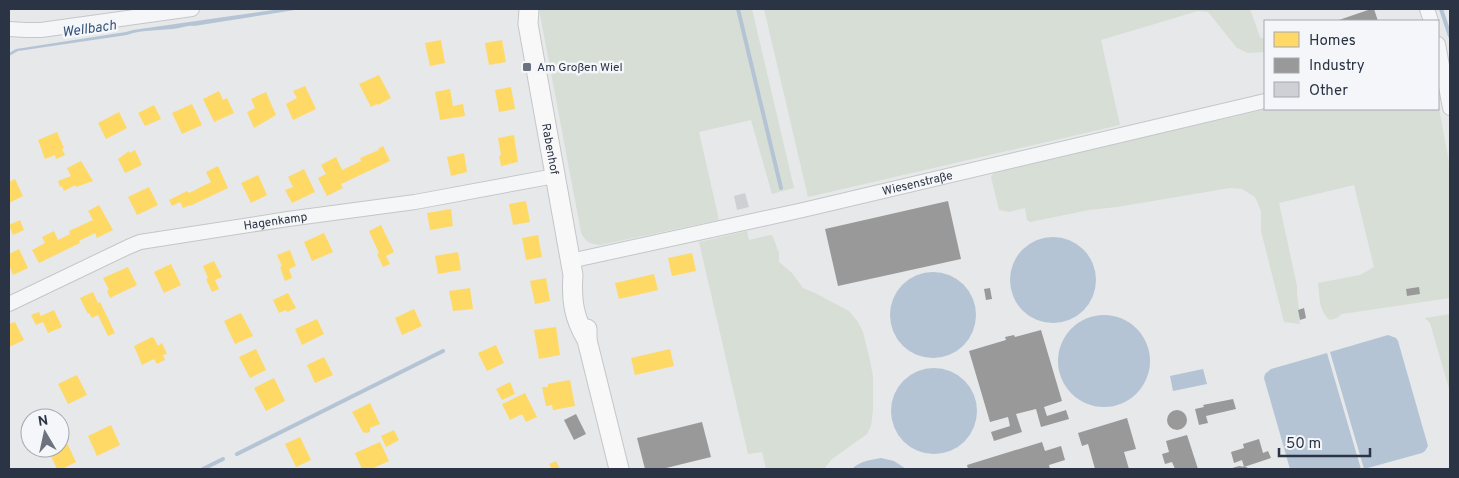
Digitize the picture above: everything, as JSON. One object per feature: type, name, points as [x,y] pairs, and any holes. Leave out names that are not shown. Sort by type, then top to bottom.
[{"type":"street","points":[[9,25],[26,30],[41,30],[192,9]]},
{"type":"street","name":"Rabenhof","points":[[526,14],[572,268],[573,309],[579,327],[587,340],[619,469]]},
{"type":"street","points":[[1442,51],[1450,108]]},
{"type":"street","name":"Wiesenstraße","points":[[572,268],[787,214],[1264,102]]},
{"type":"street","name":"Hagenkamp","points":[[9,304],[140,242],[415,202],[555,176]]},
{"type":"shaded area","points":[[539,9],[752,9],[794,188],[772,194],[751,120],[699,132],[719,220],[600,245],[588,242],[581,232]]},
{"type":"shaded area","points":[[764,9],[1250,9],[1260,37],[1264,39],[1264,52],[1248,53],[1237,48],[1208,12],[1198,11],[1101,40],[1120,125],[808,197]]},
{"type":"shaded area","points":[[1439,108],[1450,168],[1450,298],[1342,314],[1330,320],[1326,316],[1321,308],[1318,283],[1360,275],[1374,267],[1354,185],[1279,203],[1297,286],[1300,324],[1284,322],[1261,231],[1261,211],[1255,197],[1242,189],[1230,188],[1089,210],[1030,222],[1027,220],[1025,208],[1009,212],[999,210],[991,177],[995,171],[1264,110],[1439,110]]},
{"type":"shaded area","points":[[747,231],[749,240],[771,235],[779,253],[779,262],[792,273],[803,288],[849,311],[863,332],[873,376],[871,426],[867,434],[832,459],[824,469],[766,469],[762,452],[748,454],[699,242]]},
{"type":"shaded area","points":[[1450,314],[1450,392],[1430,323],[1425,318]]},
{"type":"water","points":[[280,9],[301,9],[18,51],[9,56],[9,53],[16,49]]},
{"type":"water","points":[[1053,237],[1069,240],[1077,244],[1089,256],[1093,264],[1096,280],[1093,296],[1089,304],[1077,316],[1069,320],[1053,323],[1037,320],[1029,316],[1017,304],[1013,296],[1010,280],[1013,264],[1017,256],[1029,244],[1037,240]]},
{"type":"water","points":[[933,272],[950,275],[964,284],[973,298],[976,315],[973,332],[964,346],[950,355],[933,358],[916,355],[902,346],[893,332],[890,315],[893,298],[902,284],[916,275]]},
{"type":"water","points":[[1104,315],[1121,319],[1136,329],[1146,344],[1150,361],[1146,378],[1136,393],[1121,403],[1104,407],[1087,403],[1072,393],[1062,378],[1058,361],[1062,344],[1072,329],[1087,319]]},
{"type":"water","points":[[1388,335],[1396,338],[1398,341],[1428,446],[1422,453],[1364,469],[1330,352]]},
{"type":"water","points":[[1327,353],[1361,469],[1290,469],[1264,378],[1265,374],[1271,369]]},
{"type":"water","points":[[934,368],[951,371],[970,387],[974,394],[977,411],[974,428],[958,447],[951,451],[934,454],[917,451],[898,435],[894,428],[891,411],[894,394],[910,375],[917,371]]},
{"type":"water","points":[[1203,369],[1207,384],[1173,391],[1170,376]]},
{"type":"water","points":[[881,458],[894,461],[906,469],[852,469],[869,460]]},
{"type":"building: Homes","points":[[441,40],[445,63],[430,66],[425,43]]},
{"type":"building: Homes","points":[[502,40],[506,62],[489,65],[485,43]]},
{"type":"building: Homes","points":[[379,75],[391,98],[371,107],[359,84]]},
{"type":"building: Homes","points":[[305,86],[316,109],[293,120],[286,104],[297,98],[293,91]]},
{"type":"building: Homes","points":[[511,87],[515,109],[499,112],[495,90]]},
{"type":"building: Homes","points":[[450,89],[453,106],[463,104],[465,116],[440,120],[435,92]]},
{"type":"building: Homes","points":[[219,91],[223,100],[227,98],[234,113],[214,122],[203,99]]},
{"type":"building: Homes","points":[[266,92],[276,115],[254,128],[247,112],[255,108],[251,99]]},
{"type":"building: Homes","points":[[192,104],[202,125],[182,134],[172,113]]},
{"type":"building: Homes","points":[[154,105],[161,119],[145,126],[138,113]]},
{"type":"building: Homes","points":[[119,112],[127,128],[106,139],[98,123]]},
{"type":"building: Homes","points":[[57,132],[65,155],[56,159],[55,155],[45,159],[38,140]]},
{"type":"building: Homes","points":[[514,135],[518,162],[501,166],[498,138]]},
{"type":"building: Homes","points":[[383,146],[390,161],[341,184],[343,188],[327,196],[318,178],[326,174],[321,165],[336,157],[342,170],[361,161],[360,158],[379,150]]},
{"type":"building: Homes","points":[[135,150],[142,165],[125,173],[118,159],[129,151],[130,153]]},
{"type":"building: Homes","points":[[464,153],[467,172],[451,176],[447,157]]},
{"type":"building: Homes","points":[[81,161],[93,181],[76,187],[75,185],[64,191],[58,181],[71,176],[67,168]]},
{"type":"building: Homes","points":[[218,166],[228,188],[190,206],[183,208],[180,202],[172,206],[169,200],[211,182],[206,172]]},
{"type":"building: Homes","points":[[304,169],[315,192],[292,203],[285,190],[293,187],[288,177]]},
{"type":"building: Homes","points":[[258,175],[267,195],[251,203],[241,183]]},
{"type":"building: Homes","points":[[15,179],[23,196],[9,203],[9,182]]},
{"type":"building: Homes","points":[[149,187],[158,205],[137,215],[128,197]]},
{"type":"building: Homes","points":[[526,201],[530,222],[513,225],[509,204]]},
{"type":"building: Homes","points":[[99,205],[113,230],[97,238],[95,233],[79,241],[80,243],[39,263],[32,250],[45,243],[42,237],[54,231],[58,240],[70,234],[69,231],[93,220],[88,211]]},
{"type":"building: Homes","points":[[451,209],[453,226],[430,230],[427,213]]},
{"type":"building: Homes","points":[[20,220],[24,230],[13,235],[9,225]]},
{"type":"building: Homes","points":[[381,225],[394,252],[386,256],[390,264],[383,267],[369,231]]},
{"type":"building: Homes","points":[[324,233],[333,252],[312,261],[304,242]]},
{"type":"building: Homes","points":[[538,235],[542,257],[526,260],[522,238]]},
{"type":"building: Homes","points":[[19,249],[28,268],[13,275],[9,265],[9,254]]},
{"type":"building: Homes","points":[[290,250],[296,266],[289,269],[292,278],[285,281],[280,267],[282,266],[277,255]]},
{"type":"building: Homes","points":[[458,252],[461,270],[438,274],[435,256]]},
{"type":"building: Homes","points":[[692,253],[696,271],[672,276],[668,258]]},
{"type":"building: Homes","points":[[214,261],[222,277],[215,280],[219,289],[212,292],[203,266]]},
{"type":"building: Homes","points":[[171,264],[181,285],[164,293],[154,272]]},
{"type":"building: Homes","points":[[128,267],[137,285],[110,298],[107,291],[109,290],[103,278]]},
{"type":"building: Homes","points":[[654,274],[658,290],[619,299],[615,283]]},
{"type":"building: Homes","points":[[546,278],[550,301],[535,304],[530,281]]},
{"type":"building: Homes","points":[[470,288],[473,309],[453,311],[449,291]]},
{"type":"building: Homes","points":[[93,292],[115,333],[108,336],[98,315],[92,318],[88,314],[80,298]]},
{"type":"building: Homes","points":[[288,293],[296,308],[279,313],[273,300]]},
{"type":"building: Homes","points":[[414,309],[422,326],[402,335],[395,318]]},
{"type":"building: Homes","points":[[54,310],[62,327],[48,333],[43,322],[36,325],[31,315],[39,312],[41,316]]},
{"type":"building: Homes","points":[[241,313],[253,336],[235,344],[224,321]]},
{"type":"building: Homes","points":[[317,319],[324,334],[302,345],[295,329]]},
{"type":"building: Homes","points":[[15,322],[24,340],[9,347],[9,324]]},
{"type":"building: Homes","points":[[556,327],[560,355],[539,359],[534,330]]},
{"type":"building: Homes","points":[[152,337],[158,346],[162,343],[167,354],[163,355],[165,360],[157,364],[154,359],[142,365],[134,346]]},
{"type":"building: Homes","points":[[496,345],[504,363],[487,371],[478,353]]},
{"type":"building: Homes","points":[[256,349],[266,370],[250,378],[239,357]]},
{"type":"building: Homes","points":[[670,349],[674,366],[635,375],[631,358]]},
{"type":"building: Homes","points":[[324,357],[333,375],[315,383],[307,365]]},
{"type":"building: Homes","points":[[77,375],[87,395],[68,404],[58,384]]},
{"type":"building: Homes","points":[[274,378],[285,401],[266,411],[254,388]]},
{"type":"building: Homes","points":[[570,380],[575,406],[553,410],[552,405],[546,406],[542,387]]},
{"type":"building: Homes","points":[[510,382],[515,394],[502,400],[496,389]]},
{"type":"building: Homes","points":[[525,393],[537,417],[526,422],[522,414],[510,420],[502,404]]},
{"type":"building: Homes","points":[[370,403],[380,424],[370,428],[370,432],[366,433],[363,432],[352,412]]},
{"type":"building: Homes","points":[[111,425],[120,445],[97,456],[88,436]]},
{"type":"building: Homes","points":[[394,430],[399,440],[386,447],[381,436]]},
{"type":"building: Homes","points":[[300,437],[311,460],[296,467],[285,444]]},
{"type":"building: Homes","points":[[380,442],[389,461],[371,469],[362,469],[355,453]]},
{"type":"building: Homes","points":[[70,449],[76,462],[62,469],[57,469],[52,458],[70,458]]},
{"type":"building: Homes","points":[[556,461],[560,469],[552,469],[549,464]]},
{"type":"building: Industry","points":[[1374,9],[1378,20],[1339,20]]},
{"type":"building: Industry","points":[[948,201],[961,259],[838,286],[825,229]]},
{"type":"building: Industry","points":[[1419,287],[1420,294],[1407,296],[1406,289]]},
{"type":"building: Industry","points":[[990,288],[992,299],[986,300],[984,289]]},
{"type":"building: Industry","points":[[1304,308],[1306,318],[1300,320],[1298,310]]},
{"type":"building: Industry","points":[[1041,330],[1062,401],[1044,407],[1047,416],[1066,410],[1069,419],[1041,427],[1036,409],[1016,414],[1022,432],[994,441],[991,432],[1010,426],[1008,417],[990,422],[969,351],[1006,340],[1005,337],[1014,335],[1015,337]]},
{"type":"building: Industry","points":[[1233,399],[1236,409],[1206,416],[1208,423],[1199,425],[1195,409],[1204,407],[1203,405]]},
{"type":"building: Industry","points":[[1177,410],[1184,413],[1187,420],[1184,427],[1177,430],[1170,427],[1167,420],[1170,413]]},
{"type":"building: Industry","points":[[576,414],[586,434],[574,440],[564,420]]},
{"type":"building: Industry","points":[[1127,418],[1136,449],[1124,452],[1129,469],[1095,469],[1088,444],[1082,446],[1078,433]]},
{"type":"building: Industry","points":[[702,422],[711,457],[662,469],[645,469],[637,438]]},
{"type":"building: Industry","points":[[1187,435],[1198,469],[1175,469],[1172,462],[1165,464],[1162,454],[1169,452],[1166,441]]},
{"type":"building: Industry","points":[[1259,439],[1263,453],[1268,451],[1271,458],[1244,467],[1242,460],[1234,463],[1231,452],[1244,448],[1243,444]]},
{"type":"building: Industry","points":[[1042,442],[1045,451],[1061,446],[1065,460],[1049,465],[1050,469],[968,469],[967,465]]},
{"type":"building: Industry","points":[[1239,466],[1246,467],[1250,469],[1229,469]]},
{"type":"building: Other","points":[[745,193],[749,207],[737,210],[734,196]]},
{"type":"waterway","points":[[738,9],[781,188]]},
{"type":"waterway","points":[[1441,9],[1450,36]]},
{"type":"waterway","points":[[237,454],[443,351]]},
{"type":"waterway","points":[[203,469],[223,459]]},
{"type":"place","name":"Am Großen Wiel","points":[[527,67]]},
{"type":"water label","name":"Wellbach","points":[[89,28]]}]
